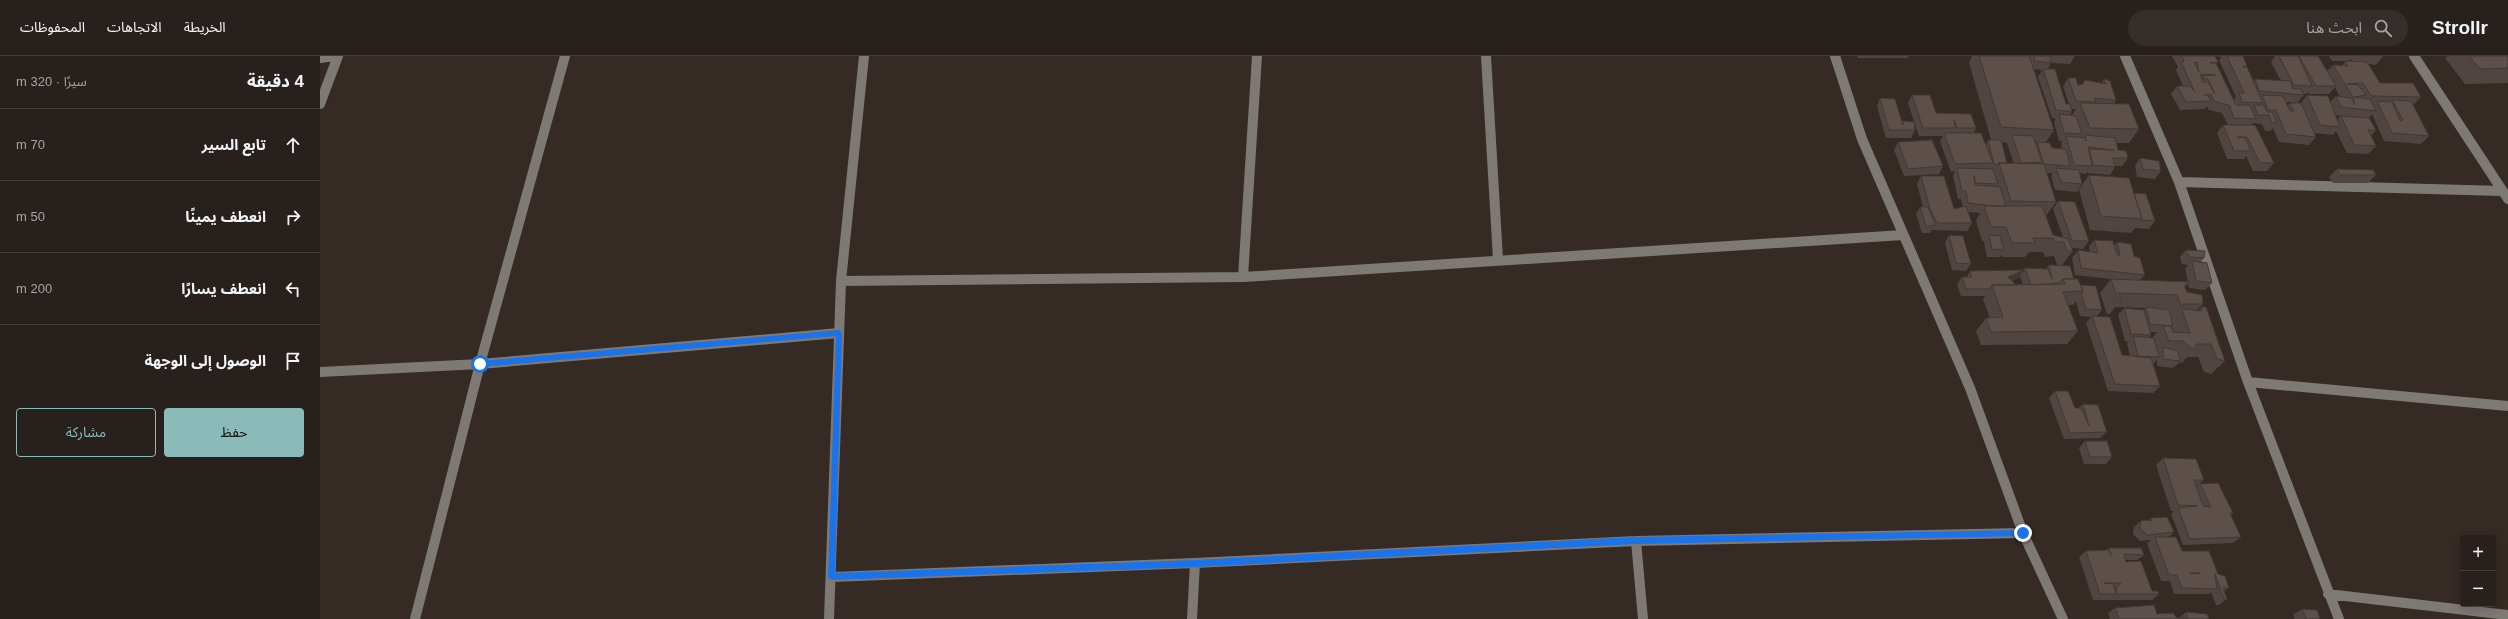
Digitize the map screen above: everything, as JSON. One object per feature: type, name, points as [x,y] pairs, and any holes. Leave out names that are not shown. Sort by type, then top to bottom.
[{"type":"street","points":[[320,58],[334,56]]},
{"type":"street","points":[[320,104],[338,56]]},
{"type":"street","points":[[415,619],[480,364],[565,56]]},
{"type":"street","points":[[829,619],[832,577],[841,281],[864,56]]},
{"type":"street","points":[[1243,277],[1257,56]]},
{"type":"street","points":[[1486,56],[1498,259]]},
{"type":"street","points":[[1835,56],[1862,139],[1970,388],[2023,533],[2063,619]]},
{"type":"street","points":[[2125,56],[2179,182],[2248,382],[2328,594],[2339,619]]},
{"type":"street","points":[[2414,56],[2508,199]]},
{"type":"street","points":[[2179,182],[2502,191]]},
{"type":"street","points":[[841,281],[1243,277],[1498,259],[1903,235]]},
{"type":"street","points":[[320,372],[480,364],[839,333]]},
{"type":"street","points":[[2248,382],[2508,406]]},
{"type":"street","points":[[832,577],[1195,564],[1636,540],[2023,533]]},
{"type":"street","points":[[1636,540],[1643,619]]},
{"type":"street","points":[[1192,619],[1195,564]]},
{"type":"street","points":[[2328,594],[2508,615]]},
{"type":"building","points":[[1979,56],[2029,56],[2054,130],[2001,127]]},
{"type":"building","points":[[2034,56],[2050,56],[2051,63],[2034,61]]},
{"type":"building","points":[[2182,56],[2215,56],[2218,62],[2210,63],[2216,63],[2236,105],[2250,105],[2256,119],[2234,118],[2229,105],[2215,102],[2211,94],[2204,95],[2208,95],[2211,101],[2186,102],[2177,86],[2190,86],[2195,92],[2181,62],[2184,62]],"holes":[[[2194,62],[2197,62],[2199,72]],[[2200,74],[2216,75],[2203,76],[2203,79],[2208,79],[2215,94],[2208,82],[2203,82]]]},
{"type":"building","points":[[2227,56],[2243,56],[2247,66],[2243,67],[2247,67],[2263,103],[2242,102],[2239,93],[2244,93]]},
{"type":"building","points":[[2279,56],[2298,56],[2312,86],[2294,85]]},
{"type":"building","points":[[2299,56],[2318,56],[2336,86],[2316,86]]},
{"type":"building","points":[[2469,56],[2508,56],[2508,68],[2480,69]]},
{"type":"building","points":[[2345,61],[2367,62],[2380,83],[2413,83],[2421,97],[2371,96],[2363,83],[2347,84],[2358,85],[2366,95],[2354,97],[2370,99],[2376,111],[2341,107],[2336,96],[2351,98],[2355,105],[2353,97],[2333,65],[2348,66]]},
{"type":"building","points":[[2043,69],[2055,69],[2066,104],[2070,104],[2072,112],[2056,110]]},
{"type":"building","points":[[2068,78],[2076,78],[2078,85],[2083,84],[2085,80],[2106,84],[2104,79],[2110,81],[2116,100],[2094,98],[2096,102],[2076,101]]},
{"type":"building","points":[[2255,79],[2290,81],[2293,89],[2301,89],[2304,95],[2259,91]]},
{"type":"building","points":[[1912,95],[1930,95],[1936,113],[1971,114],[1976,128],[1957,128],[1954,120],[1955,128],[1923,128]]},
{"type":"building","points":[[2262,95],[2283,96],[2290,111],[2294,111],[2290,103],[2301,103],[2316,137],[2286,134],[2276,110],[2268,110]]},
{"type":"building","points":[[2307,95],[2328,96],[2340,127],[2320,125]]},
{"type":"building","points":[[1880,98],[1895,99],[1903,125],[1903,121],[1914,122],[1915,130],[1889,130]]},
{"type":"building","points":[[2392,100],[2411,101],[2429,136],[2392,133],[2377,101],[2392,102],[2400,121],[2403,120]]},
{"type":"building","points":[[2080,103],[2129,104],[2139,129],[2090,128]]},
{"type":"building","points":[[2254,105],[2264,105],[2267,112],[2272,112],[2277,123],[2272,123],[2269,115],[2258,115]]},
{"type":"building","points":[[2059,114],[2076,116],[2082,134],[2064,133]]},
{"type":"building","points":[[2341,116],[2369,118],[2376,130],[2368,130],[2376,146],[2354,145]]},
{"type":"building","points":[[2223,125],[2255,125],[2274,163],[2260,163],[2247,137],[2237,137],[2245,138],[2251,151],[2234,151]]},
{"type":"building","points":[[1944,133],[1981,133],[1993,163],[1955,164]]},
{"type":"building","points":[[2012,135],[2033,136],[2042,162],[2021,163]]},
{"type":"building","points":[[2085,135],[2115,138],[2118,150],[2126,151],[2128,158],[2113,158],[2115,167],[2093,165],[2089,149],[2114,150],[2088,147],[2092,166],[2074,165],[2066,136],[2085,138],[2086,141]]},
{"type":"building","points":[[1932,140],[1943,166],[1908,169],[1898,142]]},
{"type":"building","points":[[1988,140],[2001,140],[2007,163],[1999,163],[1998,165],[1994,164]]},
{"type":"building","points":[[2037,142],[2050,143],[2052,148],[2066,149],[2070,166],[2044,164]]},
{"type":"building","points":[[2140,158],[2159,161],[2161,171],[2143,169]]},
{"type":"building","points":[[1999,163],[2044,164],[2056,202],[2011,201]]},
{"type":"building","points":[[1957,168],[1993,169],[1998,184],[1976,183],[1974,176],[1975,185],[2000,187],[2006,206],[1968,203],[1966,191],[1962,191]]},
{"type":"building","points":[[2056,168],[2079,170],[2082,184],[2061,182]]},
{"type":"building","points":[[2337,169],[2373,170],[2376,175],[2340,175]]},
{"type":"building","points":[[2089,175],[2129,178],[2142,219],[2101,216]]},
{"type":"building","points":[[1921,176],[1944,176],[1954,209],[1966,206],[1972,223],[1937,223],[1930,209]]},
{"type":"building","points":[[2134,193],[2146,194],[2155,221],[2141,220],[2142,219]]},
{"type":"building","points":[[2058,201],[2075,202],[2089,241],[2072,241]]},
{"type":"building","points":[[1984,206],[2042,206],[2053,235],[2068,239],[2073,251],[2067,251],[2064,242],[2054,242],[2053,238],[2033,238],[2035,243],[2012,243],[2006,227],[1991,227]]},
{"type":"building","points":[[1920,207],[1928,207],[1935,225],[1926,226]]},
{"type":"building","points":[[1949,235],[1963,236],[1971,264],[1956,263]]},
{"type":"building","points":[[1989,235],[2000,236],[2004,250],[1992,249]]},
{"type":"building","points":[[2094,240],[2113,241],[2117,255],[2120,255],[2117,242],[2131,244],[2134,256],[2140,258],[2145,275],[2081,268],[2078,250],[2098,253]]},
{"type":"building","points":[[2186,250],[2205,251],[2204,258],[2189,257]]},
{"type":"building","points":[[2192,261],[2207,263],[2212,283],[2196,281]]},
{"type":"building","points":[[2049,265],[2070,266],[2074,279],[2063,279],[2060,283],[2053,283],[2054,284],[2031,285],[2025,268],[2048,269],[2052,279]]},
{"type":"building","points":[[2024,270],[2008,277],[2018,285],[1992,285],[1990,289],[1966,289],[1962,277],[1972,277],[1970,271]]},
{"type":"building","points":[[2063,279],[2078,279],[2083,291],[2063,292],[2078,331],[1991,332],[1986,318],[2003,317],[1992,285],[2065,284]]},
{"type":"building","points":[[2111,279],[2190,282],[2184,286],[2187,292],[2202,295],[2203,304],[2182,304],[2184,309],[2201,311],[2202,307],[2206,307],[2225,361],[2217,359],[2211,344],[2197,344],[2194,350],[2183,341],[2169,341],[2163,326],[2171,326],[2173,332],[2190,333],[2177,295],[2118,293],[2121,300],[2118,300]]},
{"type":"building","points":[[2081,285],[2096,286],[2102,310],[2086,309],[2081,294],[2083,291]]},
{"type":"building","points":[[2146,307],[2169,310],[2173,326],[2150,324]]},
{"type":"building","points":[[2124,308],[2144,310],[2151,335],[2131,334]]},
{"type":"building","points":[[2092,316],[2110,317],[2122,355],[2151,358],[2160,386],[2115,384]]},
{"type":"building","points":[[2133,336],[2154,338],[2159,357],[2138,356]]},
{"type":"building","points":[[2163,347],[2178,351],[2180,361],[2163,359]]},
{"type":"building","points":[[2055,391],[2068,391],[2075,408],[2081,408],[2089,426],[2083,404],[2098,405],[2107,432],[2070,433]]},
{"type":"building","points":[[2085,441],[2107,441],[2112,457],[2090,457]]},
{"type":"building","points":[[2163,458],[2196,459],[2204,480],[2194,480],[2203,506],[2211,507],[2200,484],[2218,483],[2233,513],[2230,513],[2241,537],[2190,539],[2178,508],[2198,506],[2178,505]]},
{"type":"building","points":[[2167,517],[2174,532],[2147,535],[2140,528],[2141,521],[2152,521],[2151,518]]},
{"type":"building","points":[[2155,537],[2176,537],[2182,551],[2209,551],[2218,574],[2225,576],[2229,588],[2223,588],[2227,599],[2224,599],[2215,574],[2217,589],[2182,588],[2177,575],[2169,575]]},
{"type":"building","points":[[2109,548],[2141,548],[2144,555],[2124,554],[2126,562],[2141,561],[2152,591],[2158,591],[2159,594],[2116,594],[2100,594],[2086,551],[2109,550],[2111,555]],"holes":[[[2104,583],[2121,583],[2117,586],[2116,594],[2113,584]]]},
{"type":"building","points":[[2154,605],[2157,614],[2173,613],[2177,618],[2185,617],[2186,619],[2119,619],[2115,608]]},
{"type":"building","points":[[2302,609],[2317,610],[2320,619],[2306,619]]},
{"type":"building","points":[[2186,612],[2207,614],[2209,619],[2188,619]]},
{"type":"route","points":[[480,364],[839,333],[832,577],[1195,564],[1636,540],[2023,533]]}]
